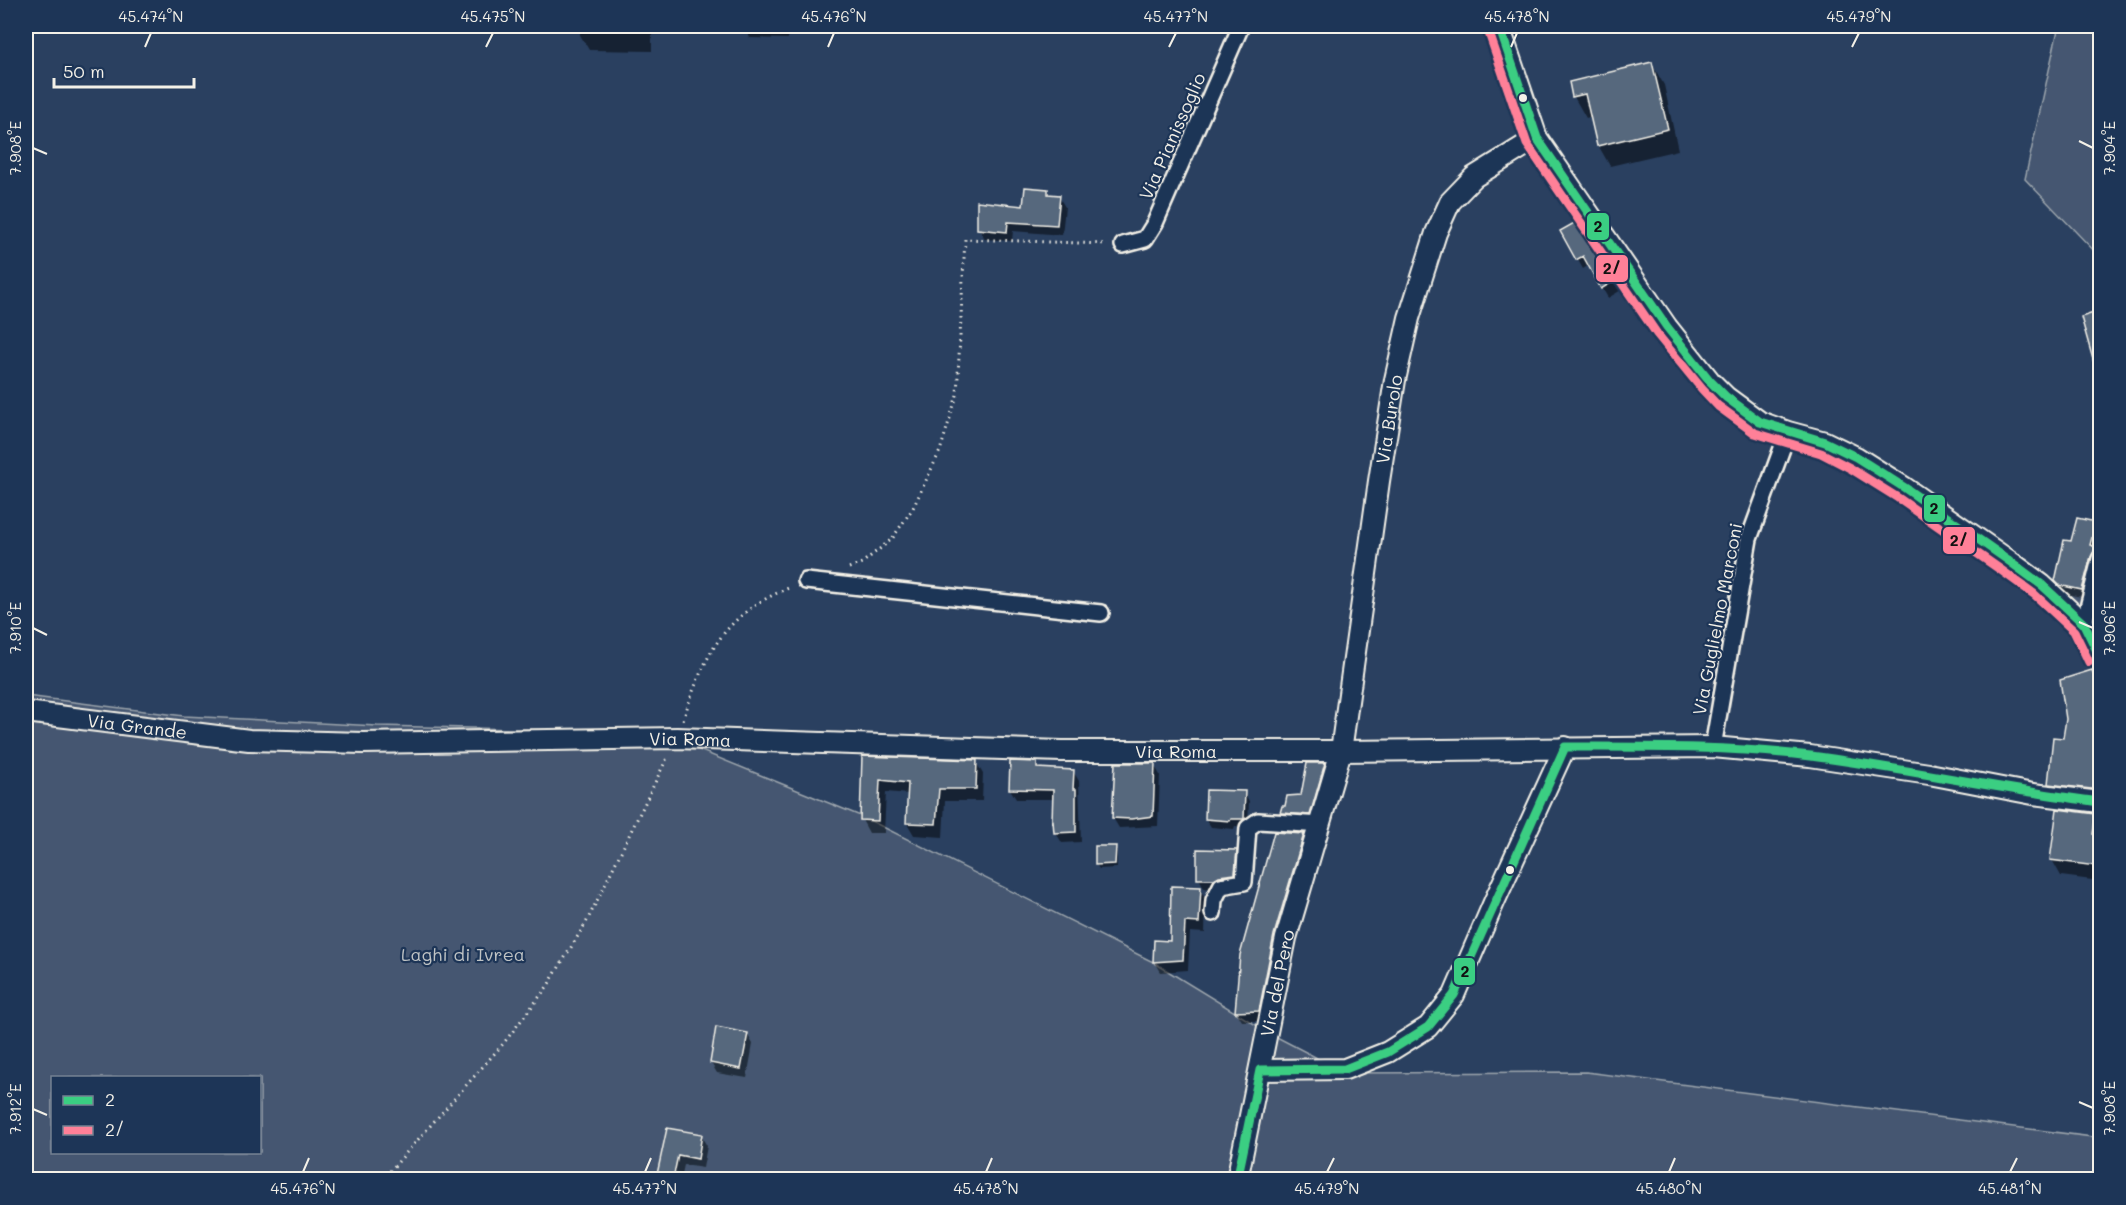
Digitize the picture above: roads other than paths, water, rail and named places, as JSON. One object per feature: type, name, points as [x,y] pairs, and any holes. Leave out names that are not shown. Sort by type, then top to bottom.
[{"type":"street","name":"Via Pianissoglio","points":[[1123,245],[1145,239],[1155,223],[1241,26]]},
{"type":"street","points":[[1500,26],[1537,138],[1667,327],[1697,366],[1726,397],[1760,422],[1826,442],[1856,457],[1905,488],[2042,585],[2084,624],[2100,657]]},
{"type":"street","name":"Via Burolo","points":[[1341,751],[1378,481],[1395,380],[1409,318],[1436,233],[1450,202],[1474,177],[1537,138]]},
{"type":"street","name":"Via Guglielmo Marconi","points":[[1713,747],[1749,539],[1788,432]]},
{"type":"street","points":[[2084,624],[2100,559]]},
{"type":"street","points":[[806,581],[1101,613]]},
{"type":"street","name":"Via Grande","points":[[26,712],[249,740]]},
{"type":"street","name":"Via Roma","points":[[249,740],[363,743],[677,738],[1062,751],[1713,747],[1810,756],[1929,774],[2034,794],[2100,802]]},
{"type":"street","points":[[1260,1070],[1345,1069],[1388,1052],[1428,1027],[1454,995],[1565,747]]},
{"type":"street","name":"Via del Pero","points":[[1237,1179],[1286,938],[1341,751]]},
{"type":"street","points":[[1213,913],[1214,900],[1221,886],[1244,882],[1248,828],[1258,821],[1321,825]]},
{"type":"park label","name":"Laghi di Ivrea","points":[[463,954]]}]
